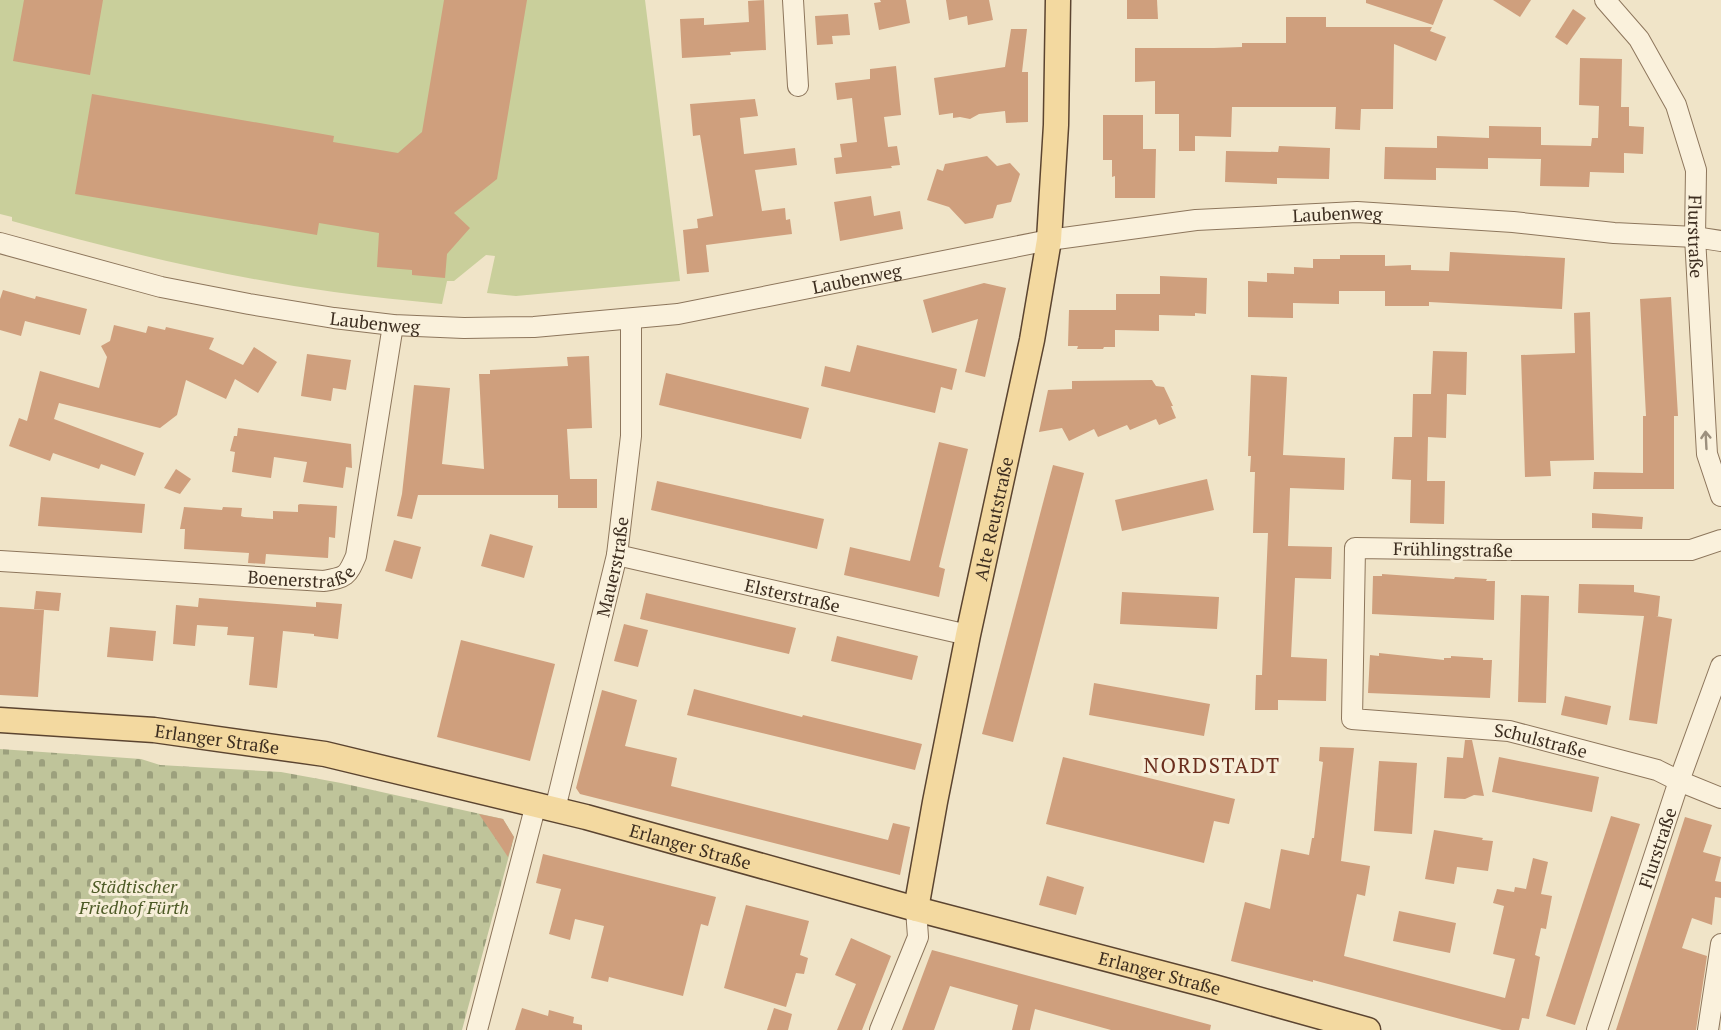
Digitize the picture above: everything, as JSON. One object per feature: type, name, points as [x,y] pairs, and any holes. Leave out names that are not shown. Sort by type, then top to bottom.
[{"type":"main road","name":"Alte Reutstraße","points":[[916,909],[968,635],[1032,340],[1049,240],[1056,125],[1058,0]]},
{"type":"main road","name":"Erlanger Straße","points":[[0,720],[154,730],[304,750],[546,807],[1368,1030]]},
{"type":"street","points":[[793,0],[798,86]]},
{"type":"street","name":"Flurstraße","points":[[1605,0],[1640,39],[1676,105],[1696,170],[1695,237],[1707,454],[1721,496]]},
{"type":"street","name":"Laubenweg","points":[[0,243],[160,286],[302,313],[393,325],[464,328],[534,327],[678,314],[1049,240],[1196,220],[1356,212],[1513,222],[1721,241]]},
{"type":"street","name":"Mauerstraße","points":[[477,1030],[546,807],[617,555],[631,436],[631,319]]},
{"type":"street","name":"Boenerstraße","points":[[0,561],[324,581],[341,578],[348,574],[356,556],[393,325]]},
{"type":"street","name":"Frühlingstraße","points":[[1352,719],[1355,548],[1690,550],[1721,540]]},
{"type":"street","name":"Elsterstraße","points":[[617,555],[968,635]]},
{"type":"street","name":"Flurstraße","points":[[1597,1030],[1679,781],[1721,666]]},
{"type":"street","name":"Schulstraße","points":[[1352,719],[1509,731],[1657,770],[1721,798]]},
{"type":"street","name":"Alte Reutstraße","points":[[880,1030],[918,937],[916,909]]},
{"type":"street","points":[[1708,1030],[1721,944]]},
{"type":"green space","points":[[0,0],[645,0],[680,281],[516,296],[487,293],[495,256],[486,255],[454,281],[447,281],[442,304],[334,292],[253,279],[132,253],[12,221],[12,217],[0,214]]},
{"type":"green space","name":"Städtischer Friedhof Fürth","points":[[0,749],[141,759],[160,765],[281,772],[503,819],[514,837],[462,1030],[0,1030]]},
{"type":"building","points":[[24,0],[103,0],[90,75],[13,61]]},
{"type":"building","points":[[444,0],[527,0],[497,179],[454,213],[470,228],[447,254],[445,278],[412,275],[412,270],[377,267],[379,233],[319,223],[317,235],[75,194],[92,94],[334,136],[333,142],[398,153],[422,132]]},
{"type":"building","points":[[764,0],[766,50],[682,58],[680,19],[704,18],[704,25],[749,22],[748,1]]},
{"type":"building","points":[[880,0],[906,0],[910,23],[879,30],[874,3],[881,2]]},
{"type":"building","points":[[946,0],[989,0],[993,20],[968,25],[967,16],[949,20]]},
{"type":"building","points":[[1127,0],[1157,0],[1158,19],[1127,19]]},
{"type":"building","points":[[1366,0],[1443,0],[1433,25],[1366,3]]},
{"type":"building","points":[[1493,0],[1531,0],[1520,17]]},
{"type":"building","points":[[1573,9],[1586,18],[1567,45],[1555,37]]},
{"type":"building","points":[[848,14],[850,35],[832,36],[833,44],[817,45],[815,16]]},
{"type":"building","points":[[1286,17],[1326,17],[1326,27],[1432,27],[1430,31],[1446,37],[1436,61],[1394,44],[1393,109],[1361,109],[1360,130],[1335,129],[1336,107],[1232,107],[1231,137],[1195,136],[1195,151],[1179,151],[1179,114],[1155,114],[1155,81],[1135,82],[1135,48],[1214,48],[1242,47],[1242,43],[1286,43]]},
{"type":"building","points":[[1011,29],[1027,29],[1022,72],[1028,72],[1028,122],[1006,123],[1005,111],[979,114],[970,119],[953,118],[953,113],[939,115],[934,78],[1005,67]]},
{"type":"building","points":[[1580,58],[1622,59],[1621,107],[1629,107],[1629,126],[1644,127],[1643,154],[1624,153],[1624,173],[1590,172],[1589,187],[1540,186],[1541,159],[1488,158],[1488,169],[1436,168],[1436,180],[1384,179],[1385,147],[1437,148],[1437,136],[1489,138],[1489,126],[1541,127],[1541,145],[1591,146],[1592,138],[1598,138],[1599,106],[1579,105]]},
{"type":"building","points":[[896,66],[901,115],[884,117],[888,147],[897,146],[900,165],[891,166],[892,168],[836,174],[834,158],[842,157],[840,144],[857,142],[852,98],[837,100],[835,83],[870,79],[870,69]]},
{"type":"building","points":[[755,99],[758,116],[740,118],[744,154],[795,148],[797,165],[755,170],[762,211],[785,208],[786,220],[790,219],[792,234],[706,245],[709,272],[687,274],[683,230],[698,228],[697,219],[713,216],[700,135],[693,136],[690,104]]},
{"type":"building","points":[[1103,115],[1143,115],[1143,149],[1156,149],[1155,198],[1115,198],[1112,160],[1103,160]]},
{"type":"building","points":[[1279,146],[1330,148],[1329,179],[1277,178],[1277,184],[1225,182],[1226,151],[1278,152]]},
{"type":"building","points":[[987,156],[997,166],[1010,163],[1020,174],[1011,202],[997,205],[993,218],[965,224],[949,207],[927,200],[937,169],[943,171],[945,164]]},
{"type":"building","points":[[871,196],[874,216],[900,211],[903,229],[840,241],[834,202]]},
{"type":"building","points":[[1450,252],[1565,258],[1562,309],[1429,302],[1429,306],[1385,306],[1385,291],[1339,291],[1339,304],[1293,303],[1293,318],[1248,317],[1248,281],[1267,282],[1267,273],[1294,274],[1294,267],[1313,268],[1313,259],[1340,259],[1340,255],[1385,255],[1385,266],[1411,265],[1411,270],[1449,271]]},
{"type":"building","points":[[1160,276],[1207,278],[1206,314],[1159,315],[1159,331],[1115,330],[1115,347],[1077,349],[1078,346],[1068,346],[1069,310],[1116,310],[1116,294],[1160,294]]},
{"type":"building","points":[[984,283],[1006,288],[985,377],[965,372],[978,319],[932,333],[923,300]]},
{"type":"building","points":[[3,290],[87,309],[80,335],[25,321],[21,336],[0,330],[0,299]]},
{"type":"building","points":[[1671,297],[1678,416],[1674,416],[1674,489],[1593,489],[1594,472],[1643,473],[1643,416],[1646,416],[1640,299]]},
{"type":"building","points":[[1590,312],[1594,460],[1550,461],[1551,476],[1525,477],[1521,355],[1575,353],[1574,313]]},
{"type":"building","points":[[114,325],[146,333],[148,326],[165,330],[166,327],[214,338],[209,349],[243,365],[254,347],[277,362],[258,393],[235,379],[226,399],[186,380],[177,415],[160,428],[59,403],[54,419],[144,453],[135,476],[101,464],[99,469],[53,453],[50,461],[9,446],[19,418],[27,421],[40,371],[99,388],[107,357],[101,346],[110,341]]},
{"type":"building","points":[[857,345],[957,369],[952,390],[941,387],[935,413],[821,386],[825,366],[850,372]]},
{"type":"building","points":[[1433,351],[1467,352],[1466,395],[1447,394],[1446,438],[1428,437],[1427,481],[1445,481],[1444,524],[1410,523],[1411,480],[1392,479],[1394,437],[1412,437],[1413,394],[1431,394]]},
{"type":"building","points":[[307,354],[351,360],[346,390],[333,388],[331,401],[301,396]]},
{"type":"building","points":[[589,356],[592,428],[567,429],[570,479],[597,479],[597,508],[558,508],[558,495],[418,495],[412,519],[397,516],[402,494],[414,385],[450,388],[442,464],[484,469],[479,374],[490,374],[490,370],[568,366],[567,357]]},
{"type":"building","points":[[666,373],[809,408],[801,439],[659,405]]},
{"type":"building","points":[[1251,375],[1287,377],[1283,455],[1345,458],[1344,490],[1290,488],[1288,546],[1332,547],[1331,579],[1295,578],[1291,657],[1327,659],[1326,701],[1278,700],[1278,710],[1255,710],[1256,675],[1262,675],[1268,533],[1253,533],[1255,472],[1250,472],[1251,456],[1248,456]]},
{"type":"building","points":[[1152,380],[1156,386],[1164,387],[1176,418],[1159,425],[1156,419],[1130,430],[1127,425],[1098,437],[1094,429],[1069,441],[1062,428],[1039,432],[1048,390],[1072,389],[1072,381]]},
{"type":"building","points":[[238,428],[351,444],[352,468],[346,467],[343,488],[303,482],[307,462],[274,457],[271,478],[232,472],[235,452],[230,451]]},
{"type":"building","points":[[939,442],[968,449],[939,567],[945,569],[939,597],[844,575],[850,547],[910,561]]},
{"type":"building","points":[[1053,465],[1084,473],[1013,742],[982,734]]},
{"type":"building","points":[[176,469],[191,479],[180,494],[164,488]]},
{"type":"building","points":[[1207,479],[1214,510],[1122,531],[1115,500]]},
{"type":"building","points":[[657,481],[824,519],[817,549],[651,510]]},
{"type":"building","points":[[41,497],[145,504],[142,533],[38,526]]},
{"type":"building","points":[[300,504],[337,506],[335,538],[329,537],[328,558],[266,554],[265,564],[248,563],[249,553],[184,549],[185,529],[180,529],[184,507],[222,510],[223,507],[242,508],[241,516],[273,519],[273,511],[298,512]]},
{"type":"building","points":[[1592,513],[1643,517],[1642,529],[1592,528]]},
{"type":"building","points":[[490,534],[533,546],[524,578],[481,566]]},
{"type":"building","points":[[394,540],[421,547],[412,579],[385,571]]},
{"type":"building","points":[[1382,574],[1495,581],[1494,620],[1372,614],[1373,576],[1382,576]]},
{"type":"building","points":[[1579,584],[1634,585],[1634,592],[1660,596],[1658,616],[1656,616],[1672,619],[1657,724],[1629,720],[1644,616],[1578,613]]},
{"type":"building","points":[[36,591],[61,593],[59,611],[34,609]]},
{"type":"building","points":[[1122,592],[1219,597],[1217,629],[1120,624]]},
{"type":"building","points":[[646,593],[796,628],[789,654],[640,619]]},
{"type":"building","points":[[1521,595],[1549,596],[1546,703],[1518,702]]},
{"type":"building","points":[[199,598],[316,607],[316,602],[342,604],[338,639],[283,631],[277,688],[249,685],[254,637],[227,635],[228,627],[197,625],[195,646],[173,644],[176,605],[198,607]]},
{"type":"building","points":[[0,607],[44,610],[38,697],[0,695]]},
{"type":"building","points":[[624,624],[648,630],[638,667],[614,661]]},
{"type":"building","points":[[110,627],[156,631],[153,661],[107,657]]},
{"type":"building","points":[[837,636],[918,656],[912,680],[831,661]]},
{"type":"building","points":[[461,640],[555,664],[530,761],[437,737]]},
{"type":"building","points":[[1379,653],[1444,660],[1451,656],[1492,660],[1490,698],[1368,693],[1370,655],[1379,656]]},
{"type":"building","points":[[1094,683],[1210,704],[1204,736],[1089,715]]},
{"type":"building","points":[[694,689],[802,717],[803,715],[922,744],[915,770],[687,715]]},
{"type":"building","points":[[602,690],[637,700],[625,746],[677,758],[671,786],[888,840],[893,823],[910,827],[900,875],[580,794],[576,788]]},
{"type":"building","points":[[1565,696],[1611,706],[1607,725],[1561,715]]},
{"type":"building","points":[[1465,740],[1472,740],[1484,796],[1474,795],[1465,799],[1444,798],[1447,757],[1463,758]]},
{"type":"building","points":[[1320,747],[1354,748],[1341,861],[1370,866],[1365,896],[1357,894],[1344,956],[1505,998],[1515,959],[1493,954],[1504,906],[1493,903],[1497,889],[1514,892],[1515,887],[1526,889],[1533,858],[1548,862],[1541,894],[1552,896],[1546,929],[1541,928],[1535,955],[1540,957],[1529,1019],[1522,1018],[1519,1030],[1502,1030],[1313,980],[1313,982],[1231,961],[1245,902],[1270,909],[1281,849],[1309,855],[1312,838],[1314,838],[1323,762],[1319,761]]},
{"type":"building","points":[[1063,757],[1235,799],[1229,824],[1214,821],[1204,863],[1046,824]]},
{"type":"building","points":[[1499,757],[1599,777],[1592,812],[1492,792]]},
{"type":"building","points":[[1379,761],[1417,763],[1412,834],[1374,831]]},
{"type":"building","points":[[479,814],[503,819],[514,837],[508,857]]},
{"type":"building","points":[[1611,816],[1640,824],[1575,1025],[1546,1016]]},
{"type":"building","points":[[1685,817],[1712,825],[1703,852],[1721,857],[1715,881],[1721,882],[1721,898],[1715,897],[1712,925],[1692,918],[1682,948],[1707,956],[1696,1030],[1616,1030]]},
{"type":"building","points":[[1434,830],[1493,841],[1488,871],[1457,867],[1454,884],[1425,879]]},
{"type":"building","points":[[543,854],[716,897],[708,926],[701,924],[683,996],[609,977],[608,982],[591,978],[604,926],[575,919],[570,940],[549,934],[561,889],[536,883]]},
{"type":"building","points":[[1047,876],[1084,887],[1076,915],[1039,905]]},
{"type":"building","points":[[746,905],[809,921],[800,955],[808,958],[804,974],[796,973],[786,1007],[724,988]]},
{"type":"building","points":[[1399,911],[1456,923],[1450,953],[1393,941]]},
{"type":"building","points":[[851,938],[891,956],[862,1030],[837,1030],[856,984],[835,975]]},
{"type":"building","points":[[932,950],[1211,1025],[1210,1030],[1111,1030],[1035,1009],[1030,1030],[1012,1030],[1018,1005],[950,986],[934,1030],[902,1030]]},
{"type":"building","points":[[522,1008],[548,1016],[549,1010],[574,1017],[573,1023],[582,1025],[582,1030],[515,1030]]},
{"type":"building","points":[[774,1008],[792,1014],[788,1030],[767,1030]]},
{"type":"district","name":"NORDSTADT","points":[[1212,765]]}]
